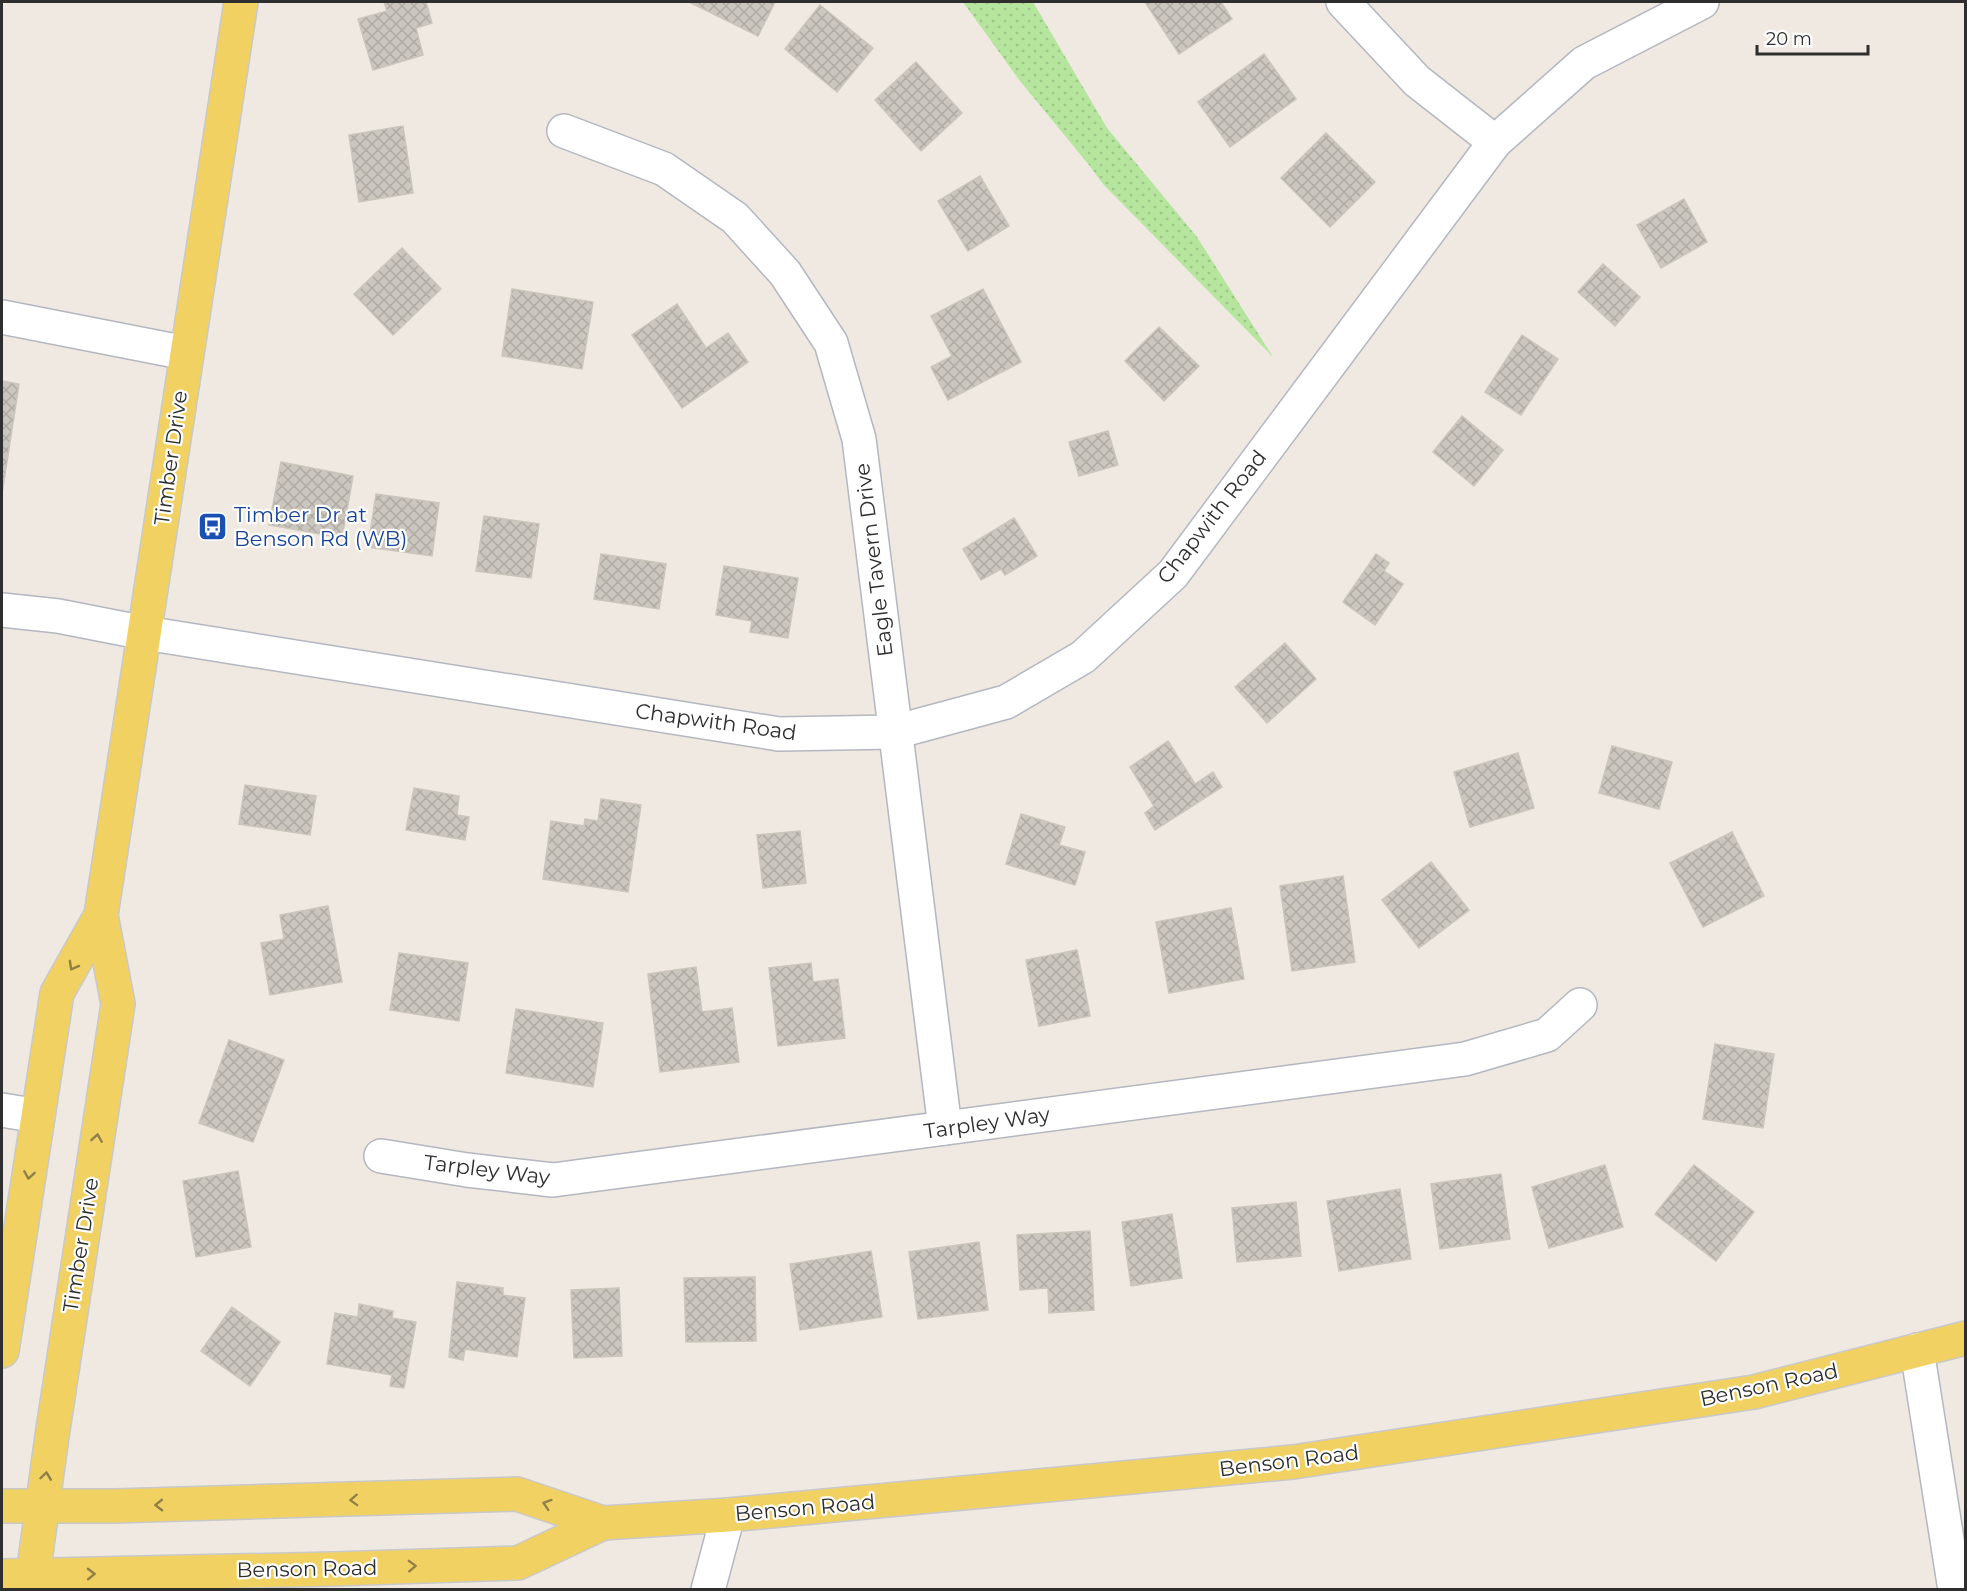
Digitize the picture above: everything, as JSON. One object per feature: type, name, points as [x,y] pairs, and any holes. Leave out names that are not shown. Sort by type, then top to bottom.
[{"type":"main road","name":"Timber Drive","points":[[22,1580],[42,1508],[118,1004],[101,915],[241,2]]},
{"type":"main road","name":"Timber Drive","points":[[2,1351],[57,993],[101,915]]},
{"type":"main road","name":"Benson Road","points":[[22,1580],[518,1563],[603,1523],[728,1515],[1293,1462],[1754,1392],[1965,1338]]},
{"type":"main road","name":"Benson Road","points":[[2,1506],[42,1508],[517,1494],[603,1523]]},
{"type":"street","points":[[1343,2],[1417,81],[1495,142]]},
{"type":"street","name":"Chapwith Road","points":[[2,610],[58,616],[145,633],[779,734],[895,732],[1006,702],[1083,657],[1173,574],[1495,142],[1584,63],[1702,2]]},
{"type":"street","name":"Eagle Tavern Drive","points":[[564,131],[664,169],[735,218],[785,273],[831,343],[859,439],[945,1128]]},
{"type":"street","points":[[2,317],[186,353]]},
{"type":"street","name":"Tarpley Way","points":[[381,1155],[467,1170],[553,1180],[1465,1059],[1547,1035],[1580,1005]]},
{"type":"street","points":[[2,1110],[38,1116]]},
{"type":"street","points":[[1917,1350],[1955,1590]]},
{"type":"street","points":[[708,1590],[728,1515]]},
{"type":"green space","points":[[963,2],[1033,2],[1107,128],[1197,237],[1273,357],[1103,184],[1020,81]]},
{"type":"building","points":[[384,2],[426,2],[432,23],[416,28],[423,55],[373,70],[358,19],[387,11]]},
{"type":"building","points":[[689,2],[775,2],[758,36]]},
{"type":"building","points":[[1145,2],[1221,2],[1232,19],[1179,54]]},
{"type":"building","points":[[820,5],[873,48],[837,92],[785,49]]},
{"type":"building","points":[[1264,54],[1296,99],[1230,147],[1198,102]]},
{"type":"building","points":[[916,62],[962,113],[921,151],[875,100]]},
{"type":"building","points":[[403,126],[413,193],[359,202],[349,135]]},
{"type":"building","points":[[1326,133],[1375,182],[1330,227],[1281,178]]},
{"type":"building","points":[[980,176],[1009,226],[968,251],[938,201]]},
{"type":"building","points":[[1684,199],[1707,242],[1661,268],[1637,225]]},
{"type":"building","points":[[402,248],[441,289],[393,335],[354,294]]},
{"type":"building","points":[[1603,264],[1640,297],[1615,326],[1578,292]]},
{"type":"building","points":[[512,289],[593,302],[582,369],[502,356]]},
{"type":"building","points":[[983,289],[1021,362],[948,400],[931,367],[952,356],[931,316]]},
{"type":"building","points":[[677,304],[706,348],[728,333],[748,362],[682,408],[632,335]]},
{"type":"building","points":[[1159,327],[1199,366],[1164,401],[1125,361]]},
{"type":"building","points":[[1522,335],[1558,359],[1521,415],[1485,392]]},
{"type":"building","points":[[2,381],[19,384],[2,494]]},
{"type":"building","points":[[1462,416],[1503,450],[1474,486],[1433,452]]},
{"type":"building","points":[[1108,431],[1118,465],[1079,476],[1069,442]]},
{"type":"building","points":[[281,462],[353,476],[342,538],[269,525]]},
{"type":"building","points":[[376,494],[439,503],[432,556],[368,547]]},
{"type":"building","points":[[484,516],[539,524],[531,578],[476,571]]},
{"type":"building","points":[[1014,518],[1037,556],[1005,575],[1001,569],[981,580],[963,549]]},
{"type":"building","points":[[601,554],[666,564],[659,609],[594,599]]},
{"type":"building","points":[[1376,554],[1389,563],[1384,571],[1403,584],[1375,625],[1343,602]]},
{"type":"building","points":[[724,566],[798,578],[788,638],[750,632],[752,621],[716,615]]},
{"type":"building","points":[[1285,643],[1316,679],[1267,723],[1235,687]]},
{"type":"building","points":[[1168,741],[1195,784],[1213,772],[1222,787],[1155,830],[1145,813],[1154,806],[1130,767]]},
{"type":"building","points":[[1612,746],[1672,762],[1659,809],[1599,793]]},
{"type":"building","points":[[1518,753],[1534,808],[1470,827],[1454,772]]},
{"type":"building","points":[[245,785],[316,796],[310,835],[239,824]]},
{"type":"building","points":[[414,788],[459,796],[457,815],[469,817],[465,840],[406,830]]},
{"type":"building","points":[[601,799],[641,805],[628,892],[543,879],[551,821],[584,826],[585,819],[598,821]]},
{"type":"building","points":[[1021,814],[1065,827],[1059,845],[1085,852],[1075,885],[1006,864]]},
{"type":"building","points":[[800,831],[806,883],[763,888],[757,835]]},
{"type":"building","points":[[1732,832],[1764,896],[1703,927],[1670,863]]},
{"type":"building","points":[[1431,862],[1469,910],[1419,948],[1382,900]]},
{"type":"building","points":[[1343,876],[1355,962],[1292,971],[1280,886]]},
{"type":"building","points":[[328,906],[342,982],[270,995],[261,943],[284,939],[280,915]]},
{"type":"building","points":[[1231,908],[1244,979],[1169,993],[1156,922]]},
{"type":"building","points":[[1077,950],[1090,1016],[1039,1026],[1026,960]]},
{"type":"building","points":[[399,953],[468,963],[459,1021],[390,1010]]},
{"type":"building","points":[[811,963],[813,982],[838,979],[845,1038],[778,1046],[769,968]]},
{"type":"building","points":[[696,967],[702,1012],[732,1008],[739,1062],[660,1072],[648,974]]},
{"type":"building","points":[[516,1009],[603,1023],[593,1087],[506,1073]]},
{"type":"building","points":[[229,1040],[284,1060],[253,1142],[199,1123]]},
{"type":"building","points":[[1715,1044],[1774,1054],[1763,1128],[1703,1119]]},
{"type":"building","points":[[1605,1165],[1623,1227],[1549,1248],[1532,1187]]},
{"type":"building","points":[[1694,1165],[1754,1212],[1716,1261],[1655,1214]]},
{"type":"building","points":[[238,1171],[251,1247],[196,1257],[183,1181]]},
{"type":"building","points":[[1501,1174],[1510,1239],[1440,1249],[1431,1184]]},
{"type":"building","points":[[1400,1189],[1411,1259],[1339,1271],[1327,1201]]},
{"type":"building","points":[[1296,1202],[1301,1256],[1237,1262],[1232,1208]]},
{"type":"building","points":[[1172,1214],[1182,1278],[1131,1286],[1122,1222]]},
{"type":"building","points":[[1090,1231],[1094,1310],[1049,1313],[1048,1288],[1020,1290],[1017,1235]]},
{"type":"building","points":[[979,1242],[988,1310],[918,1319],[909,1252]]},
{"type":"building","points":[[871,1251],[882,1317],[800,1330],[790,1264]]},
{"type":"building","points":[[755,1277],[756,1341],[686,1342],[684,1278]]},
{"type":"building","points":[[457,1282],[503,1288],[503,1295],[525,1298],[517,1357],[465,1349],[463,1360],[449,1357]]},
{"type":"building","points":[[619,1288],[622,1356],[574,1358],[571,1290]]},
{"type":"building","points":[[359,1304],[393,1311],[392,1318],[416,1322],[404,1388],[390,1386],[392,1375],[327,1364],[335,1313],[358,1317]]},
{"type":"building","points":[[232,1307],[280,1342],[250,1386],[201,1351]]},
{"type":"place","name":"Timber Dr at Benson Rd (WB)","points":[[213,527]]}]
